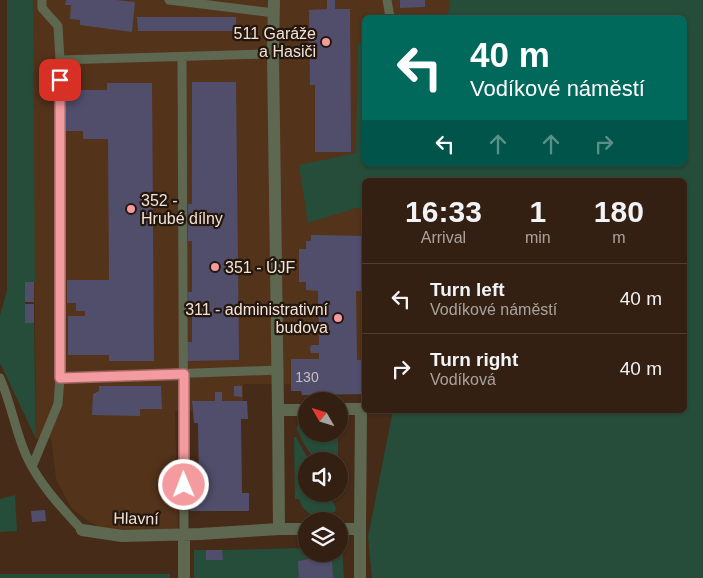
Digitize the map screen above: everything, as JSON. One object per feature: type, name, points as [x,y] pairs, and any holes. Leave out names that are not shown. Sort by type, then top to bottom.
[{"type":"street","points":[[274,6],[279,529]]},
{"type":"street","points":[[348,409],[360,409],[360,578]]},
{"type":"street","points":[[278,410],[298,410]]},
{"type":"street","name":"Hlavní","points":[[82,530],[122,536],[298,529]]},
{"type":"street","points":[[348,529],[360,529]]},
{"type":"street","points":[[184,535],[184,578]]},
{"type":"lane","points":[[32,467],[58,404],[60,378],[60,60],[58,26],[42,8],[42,0]]},
{"type":"lane","points":[[169,0],[274,6]]},
{"type":"lane","points":[[387,0],[390,15]]},
{"type":"lane","points":[[60,60],[273,55]]},
{"type":"lane","points":[[182,57],[184,535]]},
{"type":"lane","points":[[60,378],[278,370]]},
{"type":"lane","points":[[0,378],[32,467],[45,488],[82,530]]},
{"type":"shaded area","points":[[32,0],[703,0],[703,31],[687,19],[687,15],[362,15],[362,167],[365,167],[365,178],[362,178],[362,394],[348,394],[348,392],[301,392],[291,384],[243,384],[243,401],[222,401],[222,392],[215,392],[215,401],[192,401],[192,411],[175,411],[178,531],[124,531],[100,527],[88,521],[71,508],[56,479],[51,438],[36,439]]},
{"type":"green space","points":[[7,0],[33,0],[35,282],[25,283],[25,323],[34,323],[36,439],[0,363],[0,316],[7,290]]},
{"type":"green space","points":[[449,0],[703,0],[703,578],[372,578],[368,537],[392,413],[687,413],[687,178],[362,178],[362,210],[359,207],[308,223],[299,165],[356,153],[358,43],[362,45],[362,167],[687,167],[687,15],[448,15]]},
{"type":"green space","points":[[294,437],[296,437],[304,452],[298,452],[298,499],[295,499]]},
{"type":"green space","points":[[338,442],[338,452],[309,452],[304,443]]},
{"type":"green space","points":[[15,495],[17,531],[0,532],[0,499]]},
{"type":"green space","points":[[300,502],[333,502],[336,508],[335,512],[308,512],[302,507]]},
{"type":"green space","points":[[298,548],[298,562],[343,562],[344,578],[194,578],[194,550],[206,550],[207,560],[222,560],[222,550]]},
{"type":"green space","points":[[0,574],[170,574],[170,578],[0,578]]},
{"type":"building","points":[[66,0],[135,2],[132,32],[80,25],[80,20],[70,19],[71,5],[65,5]]},
{"type":"building","points":[[327,0],[335,0],[335,9],[350,9],[351,152],[315,152],[315,85],[310,85],[309,10],[327,9]]},
{"type":"building","points":[[400,0],[425,0],[425,7],[400,8]]},
{"type":"building","points":[[137,17],[236,17],[236,31],[138,31]]},
{"type":"building","points":[[192,82],[236,82],[239,360],[187,361],[187,342],[192,342],[192,308],[188,308],[188,292],[192,292],[192,241],[188,241],[188,204],[192,204]]},
{"type":"building","name":"352 - Hrubé dílny","points":[[107,83],[152,83],[154,361],[109,361],[109,355],[68,355],[68,316],[85,316],[85,311],[76,311],[76,303],[67,303],[67,280],[109,280],[108,139],[83,139],[83,131],[66,131],[65,90],[107,90]]},
{"type":"building","name":"311 - administrativní budova","points":[[311,235],[362,236],[362,291],[356,291],[357,360],[362,360],[362,394],[291,391],[291,359],[319,359],[319,353],[311,353],[310,349],[311,345],[319,345],[318,291],[306,290],[306,282],[299,282],[299,249],[306,249],[306,241],[311,241]]},
{"type":"building","points":[[25,282],[34,282],[34,302],[25,302]]},
{"type":"building","points":[[25,304],[34,304],[34,323],[25,323]]},
{"type":"building","points":[[99,386],[161,386],[162,409],[140,409],[140,416],[92,415],[93,394],[99,391]]},
{"type":"building","points":[[234,386],[242,386],[242,397],[234,396]]},
{"type":"building","points":[[215,392],[222,392],[222,401],[247,401],[248,419],[241,419],[242,493],[249,493],[249,511],[190,511],[190,499],[194,499],[194,484],[199,483],[198,423],[194,423],[192,401],[215,401]]},
{"type":"building","points":[[45,510],[46,521],[32,522],[31,511]]},
{"type":"building","points":[[206,550],[222,550],[223,560],[206,560]]},
{"type":"building","points":[[298,562],[332,562],[333,578],[299,578]]},
{"type":"place","name":"511 Garáže a Hasiči","points":[[326,42]]},
{"type":"place","name":"352 - Hrubé dílny","points":[[131,209]]},
{"type":"place","name":"351 - ÚJF","points":[[215,267]]},
{"type":"place","name":"311 - administrativní budova","points":[[338,318]]},
{"type":"route","points":[[60,80],[60,378],[184,374],[184,485]]}]
